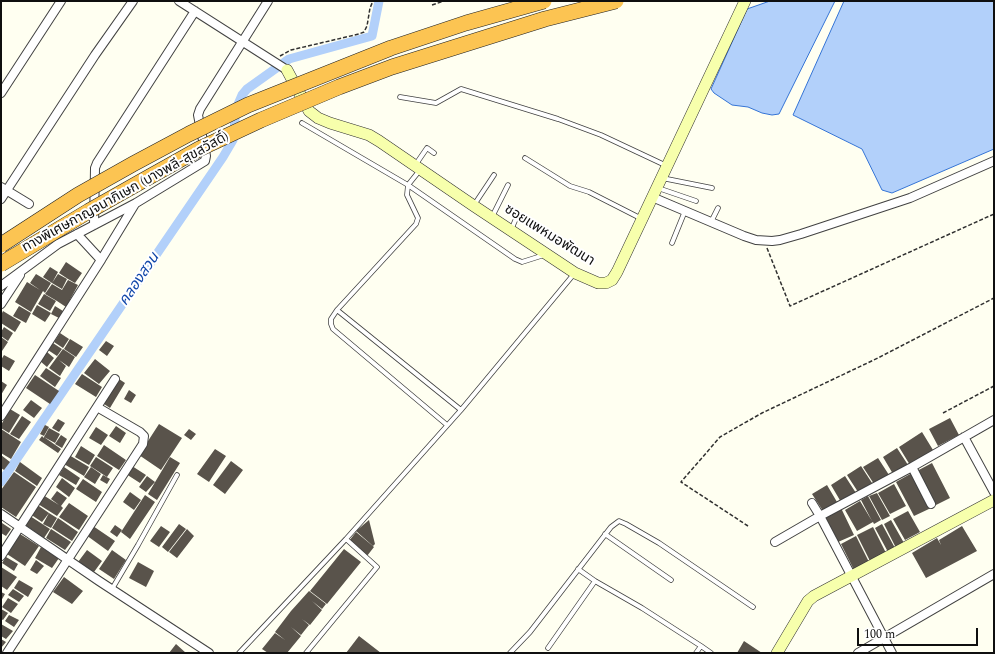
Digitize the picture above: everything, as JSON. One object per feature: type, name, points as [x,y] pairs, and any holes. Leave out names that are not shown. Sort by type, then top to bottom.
[{"type":"highway","name":"ทางพิเศษกาญจนาภิเษก (บางพลี-สุขสวัสดิ์)","points":[[1,244],[133,164],[248,105],[391,48],[466,23],[544,1]]},
{"type":"highway","name":"ทางพิเศษกาญจนาภิเษก (บางพลี-สุขสวัสดิ์)","points":[[1,264],[89,211],[199,149],[268,117],[339,87],[392,67],[546,19],[616,1]]},
{"type":"street","points":[[1,93],[61,1]]},
{"type":"street","points":[[1,199],[4,189],[133,1]]},
{"type":"street","points":[[179,1],[287,70]]},
{"type":"street","points":[[1,286],[58,244],[136,203],[205,160],[206,156],[198,115],[242,41],[268,1]]},
{"type":"street","name":"ซอยแพหมอพัฒนา","points":[[287,70],[310,111],[318,118],[368,135],[575,273],[598,283],[606,283],[612,280],[617,272],[745,1]]},
{"type":"street","points":[[94,225],[95,168],[97,163],[195,11]]},
{"type":"street","points":[[657,188],[685,211],[744,236],[764,241],[780,240],[910,198],[994,161]]},
{"type":"street","points":[[4,189],[29,204]]},
{"type":"street","points":[[1,416],[136,203]]},
{"type":"street","points":[[78,234],[101,260]]},
{"type":"street","points":[[1,304],[24,269]]},
{"type":"street","points":[[1,556],[115,380]]},
{"type":"street","points":[[7,653],[143,444],[144,436],[140,432],[97,407]]},
{"type":"street","points":[[775,542],[994,420]]},
{"type":"street","points":[[964,437],[994,492]]},
{"type":"street","points":[[912,467],[931,504]]},
{"type":"street","points":[[778,653],[808,601],[814,596],[994,500]]},
{"type":"street","points":[[812,503],[892,653]]},
{"type":"street","points":[[1,514],[209,653]]},
{"type":"street","points":[[858,653],[994,574]]},
{"type":"lane","points":[[400,97],[436,103],[461,89],[558,119],[594,133],[667,166]]},
{"type":"lane","points":[[302,123],[408,186],[515,259],[522,262],[547,254]]},
{"type":"lane","points":[[434,153],[429,148],[426,149],[408,186],[407,194],[418,218],[416,224],[337,310],[331,324],[333,329],[447,425]]},
{"type":"lane","points":[[525,158],[570,186],[589,192],[642,219]]},
{"type":"lane","points":[[474,206],[494,175]]},
{"type":"lane","points":[[492,218],[508,185]]},
{"type":"lane","points":[[657,188],[712,188]]},
{"type":"lane","points":[[657,188],[696,201]]},
{"type":"lane","points":[[711,222],[718,208]]},
{"type":"lane","points":[[672,243],[685,211]]},
{"type":"lane","points":[[510,231],[518,214]]},
{"type":"lane","points":[[240,653],[346,539],[447,425],[518,340],[554,300],[575,273]]},
{"type":"lane","points":[[337,310],[460,410]]},
{"type":"lane","points":[[112,589],[177,475]]},
{"type":"lane","points":[[510,653],[530,632],[605,534],[619,521],[659,543],[753,607]]},
{"type":"lane","points":[[605,534],[671,580]]},
{"type":"lane","points":[[306,653],[377,567],[346,539]]},
{"type":"lane","points":[[578,569],[595,581],[642,608],[711,653]]},
{"type":"lane","points":[[548,648],[595,581]]},
{"type":"lane","points":[[696,653],[701,646]]},
{"type":"path","points":[[276,62],[284,53],[291,50],[364,32],[367,26],[370,8],[373,1]]},
{"type":"path","points":[[432,5],[444,1]]},
{"type":"path","points":[[764,241],[790,306],[994,214]]},
{"type":"path","points":[[748,526],[680,482],[720,437],[762,413],[878,358],[994,298]]},
{"type":"path","points":[[943,413],[994,386]]},
{"type":"water","points":[[770,1],[835,1],[779,114],[772,115],[762,113],[748,107],[732,105],[714,93],[711,89],[747,9]]},
{"type":"water","points":[[844,1],[994,1],[994,149],[892,193],[882,190],[862,149],[793,115]]},
{"type":"building","points":[[66,262],[82,273],[75,283],[59,273]]},
{"type":"building","points":[[50,267],[58,272],[52,283],[43,277]]},
{"type":"building","points":[[36,274],[51,283],[45,293],[43,291],[31,312],[15,302],[27,282],[40,290],[30,283]]},
{"type":"building","points":[[58,274],[67,279],[62,289],[52,283]]},
{"type":"building","points":[[68,280],[78,285],[66,307],[45,294],[52,284],[62,290]]},
{"type":"building","points":[[44,294],[56,301],[50,311],[38,304]]},
{"type":"building","points":[[37,305],[51,313],[45,322],[32,314]]},
{"type":"building","points":[[19,306],[31,313],[26,323],[13,316]]},
{"type":"building","points":[[55,306],[63,311],[59,318],[51,314]]},
{"type":"building","points":[[3,311],[21,322],[15,332],[1,323],[1,315]]},
{"type":"building","points":[[4,327],[13,333],[8,341],[1,336],[1,332]]},
{"type":"building","points":[[60,333],[69,339],[63,348],[54,342]]},
{"type":"building","points":[[1,337],[8,342],[2,351],[1,350]]},
{"type":"building","points":[[70,339],[83,347],[76,357],[64,349]]},
{"type":"building","points":[[106,341],[114,346],[107,356],[99,350]]},
{"type":"building","points":[[53,343],[62,349],[57,356],[48,350]]},
{"type":"building","points":[[63,349],[75,357],[69,367],[59,360],[66,366],[60,376],[49,368]]},
{"type":"building","points":[[47,352],[54,358],[47,367],[40,361]]},
{"type":"building","points":[[4,355],[15,361],[9,371],[1,366],[1,360]]},
{"type":"building","points":[[95,359],[110,371],[99,384],[84,373]]},
{"type":"building","points":[[46,368],[61,378],[55,387],[40,376]]},
{"type":"building","points":[[82,374],[102,387],[96,397],[75,384]]},
{"type":"building","points":[[35,375],[59,391],[50,404],[26,388]]},
{"type":"building","points":[[119,379],[125,383],[110,408],[104,404]]},
{"type":"building","points":[[1,381],[7,385],[1,395]]},
{"type":"building","points":[[129,390],[136,395],[131,403],[124,399]]},
{"type":"building","points":[[31,400],[42,408],[34,418],[23,410]]},
{"type":"building","points":[[10,409],[20,415],[9,433],[1,428],[1,425]]},
{"type":"building","points":[[22,416],[31,422],[19,439],[10,434]]},
{"type":"building","points":[[950,418],[959,435],[938,446],[929,429]]},
{"type":"building","points":[[58,419],[65,423],[59,432],[52,428]]},
{"type":"building","points":[[159,424],[182,438],[161,470],[139,455]]},
{"type":"building","points":[[45,425],[49,427],[44,436],[40,434]]},
{"type":"building","points":[[116,426],[126,433],[120,443],[109,436]]},
{"type":"building","points":[[96,427],[108,435],[101,445],[89,438]]},
{"type":"building","points":[[49,428],[60,434],[55,443],[44,437]]},
{"type":"building","points":[[1,429],[21,442],[11,459],[1,453]]},
{"type":"building","points":[[189,429],[196,434],[191,440],[184,435]]},
{"type":"building","points":[[922,432],[933,450],[910,465],[899,447]]},
{"type":"building","points":[[61,435],[67,439],[62,448],[55,444]]},
{"type":"building","points":[[42,436],[61,449],[58,453],[39,440]]},
{"type":"building","points":[[104,445],[126,460],[119,470],[97,456]]},
{"type":"building","points":[[81,446],[95,455],[89,465],[75,457]]},
{"type":"building","points":[[897,448],[908,465],[893,474],[883,457]]},
{"type":"building","points":[[215,449],[226,456],[209,482],[197,474]]},
{"type":"building","points":[[1,455],[10,462],[4,470],[1,468]]},
{"type":"building","points":[[69,455],[89,467],[84,476],[64,464]]},
{"type":"building","points":[[96,457],[113,468],[107,477],[90,466]]},
{"type":"building","points":[[170,457],[180,463],[157,500],[148,494]]},
{"type":"building","points":[[878,458],[889,475],[874,484],[863,467]]},
{"type":"building","points":[[231,461],[243,470],[225,494],[213,485]]},
{"type":"building","points":[[20,462],[42,478],[37,486],[15,471]]},
{"type":"building","points":[[932,463],[950,498],[934,506],[915,472]]},
{"type":"building","points":[[132,466],[146,475],[140,483],[126,474]]},
{"type":"building","points":[[861,466],[872,483],[858,492],[847,475]]},
{"type":"building","points":[[64,467],[80,478],[76,485],[59,475]]},
{"type":"building","points":[[91,467],[101,474],[95,484],[84,477]]},
{"type":"building","points":[[14,472],[36,487],[16,517],[1,507],[1,490]]},
{"type":"building","points":[[912,473],[931,508],[914,516],[896,482]]},
{"type":"building","points":[[103,475],[110,479],[107,484],[100,480]]},
{"type":"building","points":[[147,476],[155,482],[146,492],[139,487]]},
{"type":"building","points":[[845,476],[856,493],[841,502],[831,485]]},
{"type":"building","points":[[62,478],[75,488],[69,497],[56,487]]},
{"type":"building","points":[[83,479],[102,492],[96,502],[76,489]]},
{"type":"building","points":[[894,484],[906,506],[890,514],[878,493]]},
{"type":"building","points":[[827,485],[837,502],[823,511],[812,494]]},
{"type":"building","points":[[57,491],[67,498],[61,506],[63,508],[57,516],[38,504],[43,495],[59,505],[51,499]]},
{"type":"building","points":[[130,492],[141,500],[134,510],[123,502]]},
{"type":"building","points":[[877,493],[890,516],[882,520],[869,496]]},
{"type":"building","points":[[145,495],[155,502],[130,539],[121,532]]},
{"type":"building","points":[[868,496],[881,520],[874,524],[873,522],[857,531],[845,510],[860,501],[872,521],[861,500]]},
{"type":"building","points":[[69,503],[88,516],[79,530],[59,517]]},
{"type":"building","points":[[36,504],[49,513],[42,522],[30,514]]},
{"type":"building","points":[[841,508],[854,535],[838,542],[825,516]]},
{"type":"building","points":[[908,511],[920,532],[905,540],[893,519]]},
{"type":"building","points":[[49,513],[57,518],[51,528],[43,524]]},
{"type":"building","points":[[30,516],[50,529],[44,538],[24,524]]},
{"type":"building","points":[[58,518],[78,532],[72,541],[52,528]]},
{"type":"building","points":[[369,520],[375,544],[373,546],[356,531]]},
{"type":"building","points":[[891,520],[904,543],[896,548],[884,524]]},
{"type":"building","points":[[2,523],[11,529],[6,536],[1,533]]},
{"type":"building","points":[[179,524],[186,529],[168,552],[162,547]]},
{"type":"building","points":[[882,524],[895,548],[888,552],[875,528]]},
{"type":"building","points":[[115,525],[122,530],[117,537],[110,532]]},
{"type":"building","points":[[93,526],[115,541],[108,551],[86,535]]},
{"type":"building","points":[[161,526],[170,532],[159,547],[150,541]]},
{"type":"building","points":[[962,526],[977,551],[926,578],[912,553],[937,538],[941,545],[939,540]]},
{"type":"building","points":[[873,527],[886,553],[870,561],[857,535]]},
{"type":"building","points":[[51,529],[71,542],[65,550],[46,538]]},
{"type":"building","points":[[187,529],[194,536],[177,558],[169,552]]},
{"type":"building","points":[[356,532],[374,547],[367,556],[349,541]]},
{"type":"building","points":[[20,534],[39,546],[25,566],[7,554]]},
{"type":"building","points":[[856,536],[869,562],[854,570],[841,544]]},
{"type":"building","points":[[41,547],[59,558],[52,568],[35,558]]},
{"type":"building","points":[[344,549],[361,562],[327,604],[310,591]]},
{"type":"building","points":[[87,550],[102,561],[94,572],[78,562]]},
{"type":"building","points":[[112,550],[126,560],[114,579],[99,569]]},
{"type":"building","points":[[6,557],[18,564],[14,571],[2,563]]},
{"type":"building","points":[[36,560],[44,566],[37,574],[30,570]]},
{"type":"building","points":[[138,562],[154,571],[146,587],[129,578]]},
{"type":"building","points":[[1,567],[17,577],[7,590],[1,586]]},
{"type":"building","points":[[64,577],[83,591],[72,604],[53,592]]},
{"type":"building","points":[[19,580],[33,588],[28,597],[14,588]]},
{"type":"building","points":[[13,589],[24,596],[19,602],[8,595]]},
{"type":"building","points":[[309,591],[326,604],[322,609],[312,601],[322,610],[310,625],[302,619],[309,625],[301,635],[291,627],[301,636],[287,653],[268,653],[262,649],[275,633],[285,640],[275,632]]},
{"type":"building","points":[[1,592],[5,594],[1,601]]},
{"type":"building","points":[[8,598],[18,604],[11,613],[2,607]]},
{"type":"building","points":[[1,609],[8,613],[3,620],[1,619]]},
{"type":"building","points":[[9,615],[19,620],[14,627],[5,621]]},
{"type":"building","points":[[1,624],[13,631],[6,639],[1,636]]},
{"type":"building","points":[[359,636],[381,653],[346,653]]},
{"type":"building","points":[[1,639],[6,642],[1,648]]},
{"type":"building","points":[[744,641],[762,653],[737,653]]},
{"type":"building","points":[[176,644],[186,653],[169,653]]},
{"type":"waterway","name":"คลองสวน","points":[[1,482],[223,157],[233,140],[236,109],[242,95],[247,89],[289,59],[372,36],[379,1]]}]
